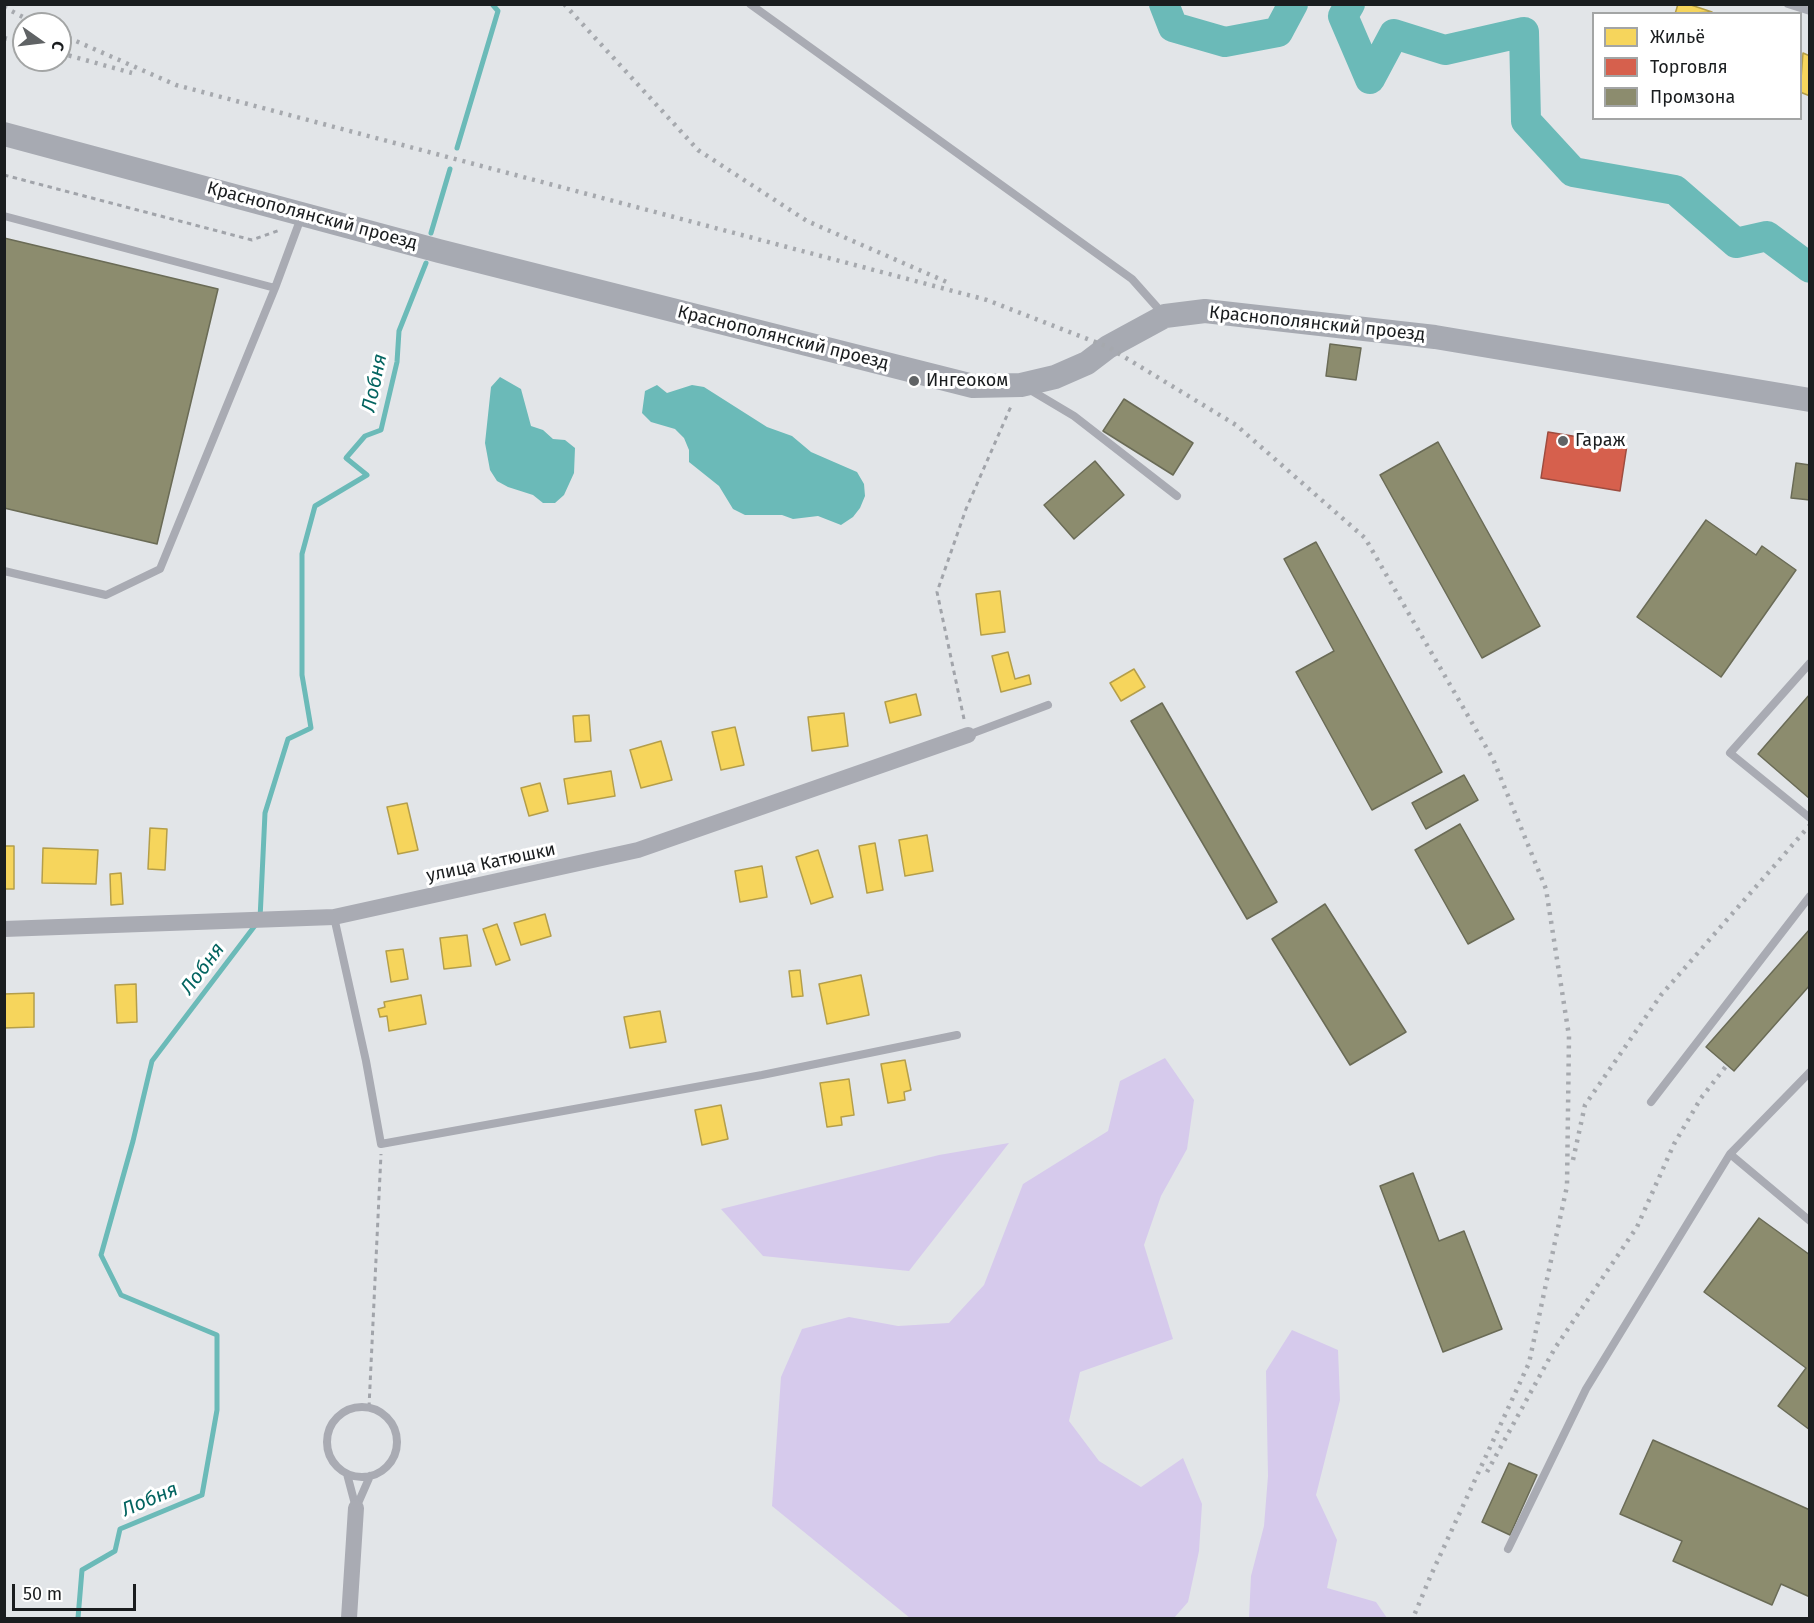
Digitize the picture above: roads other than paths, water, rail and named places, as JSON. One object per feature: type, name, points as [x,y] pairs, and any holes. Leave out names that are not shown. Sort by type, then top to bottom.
[{"type":"main road","name":"Краснополянский проезд","points":[[4,134],[300,218],[456,255],[973,386],[1021,385],[1055,377],[1087,363],[1108,347],[1165,316],[1199,311],[1435,337],[1809,400]]},
{"type":"street","name":"улица Катюшки","points":[[4,929],[334,917],[638,850],[968,735]]},
{"type":"street","points":[[350,1618],[356,1508]]},
{"type":"lane","points":[[750,4],[1132,279],[1165,316]]},
{"type":"lane","points":[[1788,4],[1809,11]]},
{"type":"lane","points":[[4,216],[275,288]]},
{"type":"lane","points":[[4,571],[106,594],[160,569],[275,288],[300,218]]},
{"type":"lane","points":[[1021,385],[1074,416],[1177,496]]},
{"type":"lane","points":[[1809,663],[1730,753],[1809,818]]},
{"type":"lane","points":[[968,735],[1048,705]]},
{"type":"lane","points":[[1651,1102],[1809,896]]},
{"type":"lane","points":[[334,917],[366,1061],[381,1144],[762,1075],[957,1035]]},
{"type":"lane","points":[[1508,1549],[1586,1389],[1730,1154],[1809,1072]]},
{"type":"lane","points":[[1730,1154],[1809,1221]]},
{"type":"lane","points":[[369,1407],[389,1419],[397,1441],[390,1463],[370,1476],[356,1508],[347,1474],[331,1458],[327,1436],[337,1416],[346,1410],[369,1407]]},
{"type":"lane","points":[[347,1474],[370,1476]]},
{"type":"water","points":[[500,377],[521,389],[531,426],[543,430],[553,439],[565,440],[575,448],[574,473],[564,495],[555,503],[543,503],[533,495],[508,487],[497,481],[490,470],[485,443],[491,387]]},
{"type":"water","points":[[657,385],[667,393],[692,385],[704,387],[767,427],[792,436],[811,452],[857,472],[864,484],[865,496],[860,508],[853,517],[841,525],[818,516],[793,519],[782,515],[745,515],[733,509],[719,486],[689,462],[689,450],[684,438],[675,429],[651,422],[642,413],[645,391]]},
{"type":"waterway","name":"Лобня","points":[[457,148],[498,11],[492,4]]},
{"type":"waterway","points":[[1164,4],[1173,27],[1225,42],[1278,32],[1293,4]]},
{"type":"waterway","points":[[1350,4],[1343,16],[1370,79],[1394,34],[1445,50],[1524,32],[1526,121],[1573,172],[1675,190],[1736,243],[1767,236],[1810,268]]},
{"type":"waterway","name":"Лобня","points":[[431,233],[450,169]]},
{"type":"waterway","name":"Лобня","points":[[78,1618],[82,1570],[115,1551],[120,1529],[202,1495],[217,1410],[217,1335],[121,1295],[101,1255],[133,1141],[152,1061],[260,919],[265,813],[288,739],[311,728],[302,675],[302,554],[315,506],[367,475],[346,458],[365,436],[381,430],[397,362],[399,331],[426,263]]},
{"type":"railway","points":[[564,4],[698,150],[807,221],[949,283]]},
{"type":"railway","points":[[4,7],[13,12]]},
{"type":"railway","points":[[4,38],[12,40]]},
{"type":"railway","points":[[72,39],[176,85],[987,300],[1108,347],[1236,425],[1365,538],[1493,759],[1546,889],[1569,1036],[1567,1186],[1529,1363],[1413,1618]]},
{"type":"railway","points":[[72,56],[132,73]]},
{"type":"railway","points":[[1573,1160],[1585,1105],[1661,995],[1810,825]]},
{"type":"railway","points":[[1487,1472],[1555,1348],[1637,1227],[1674,1144],[1701,1098],[1727,1065]]},
{"type":"place","name":"Ингеоком","points":[[914,381]]},
{"type":"place","name":"Гараж","points":[[1563,441]]}]
